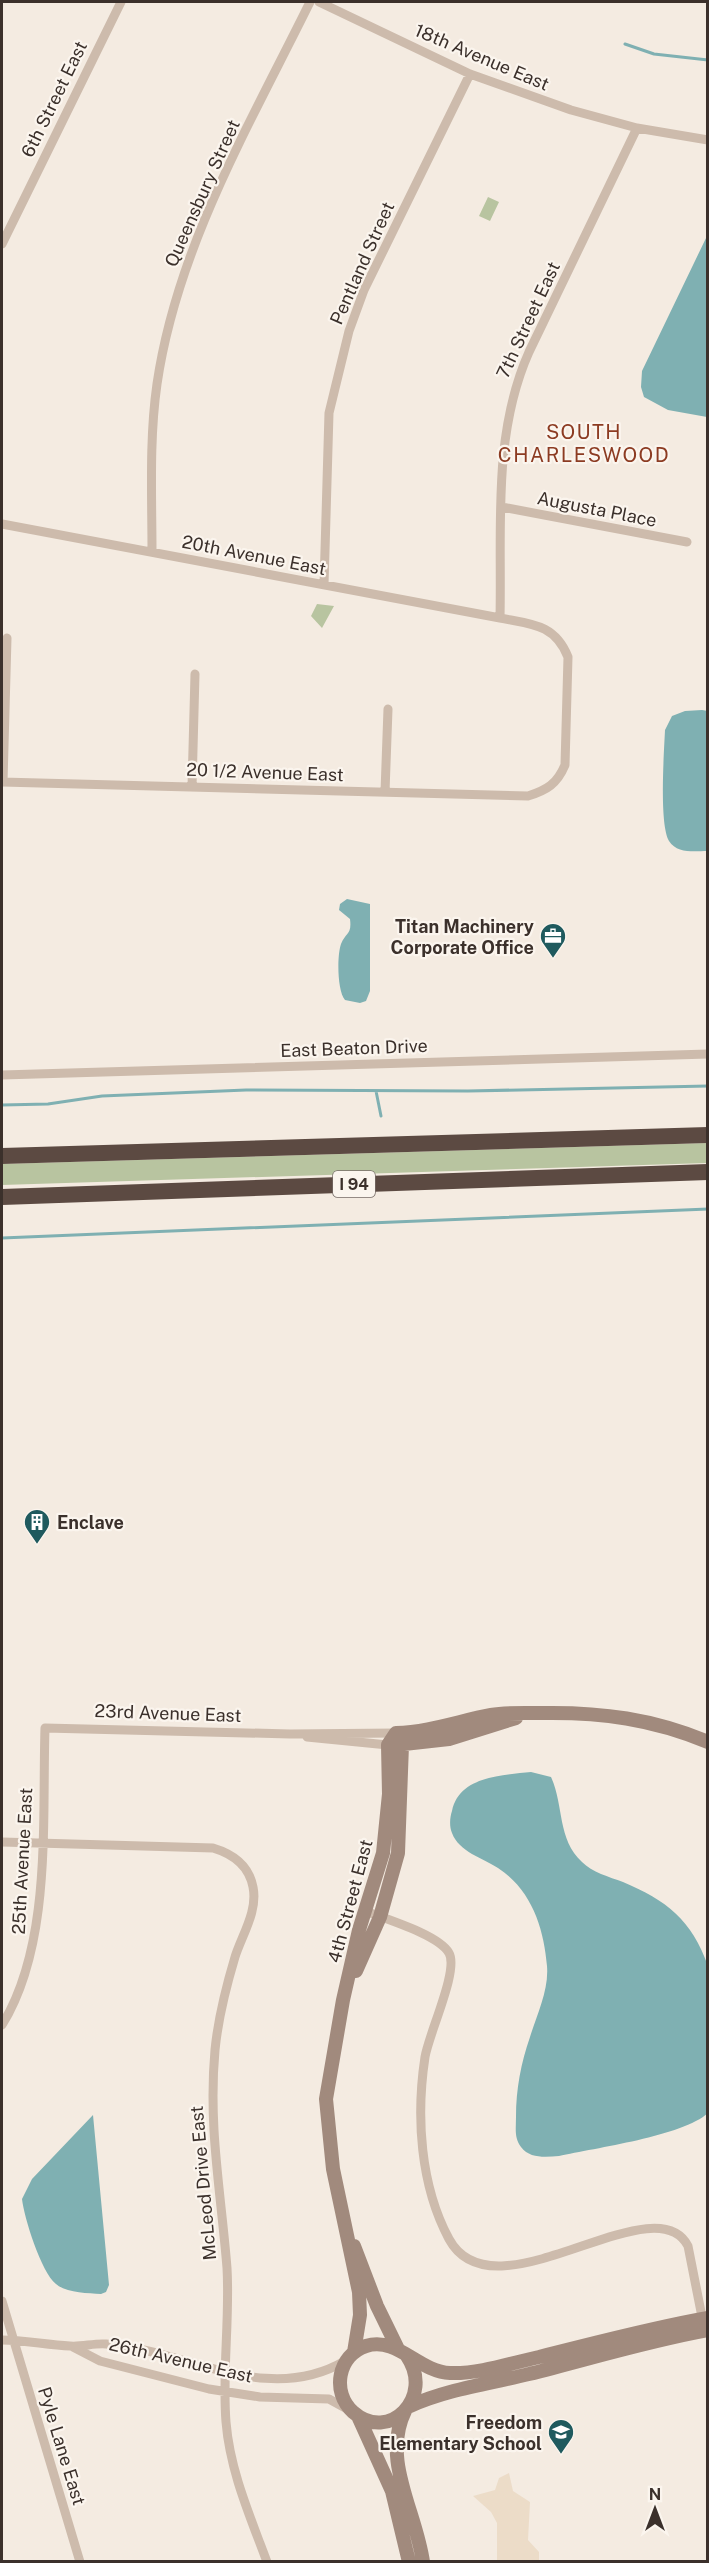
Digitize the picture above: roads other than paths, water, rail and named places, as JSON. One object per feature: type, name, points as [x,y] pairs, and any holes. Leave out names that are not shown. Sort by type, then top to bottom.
[{"type":"highway","name":"I 94","points":[[2,1156],[708,1134]]},
{"type":"highway","name":"I 94","points":[[2,1197],[708,1172]]},
{"type":"street","name":"6th Street East","points":[[2,241],[121,2]]},
{"type":"street","name":"Queensbury Street","points":[[152,552],[152,430],[157,384],[179,286],[197,235],[219,186],[310,2]]},
{"type":"street","name":"18th Avenue East","points":[[319,2],[470,74],[571,111],[637,128]]},
{"type":"street","name":"Pentland Street","points":[[324,585],[329,413],[349,331],[364,290],[470,74]]},
{"type":"street","points":[[637,128],[708,140]]},
{"type":"street","name":"7th Street East","points":[[500,618],[502,452],[516,381],[637,128]]},
{"type":"street","name":"Augusta Place","points":[[502,507],[687,542]]},
{"type":"street","name":"20th Avenue East","points":[[2,524],[500,618]]},
{"type":"street","name":"20 1/2 Avenue East","points":[[2,782],[528,796],[545,791],[559,780],[565,765],[568,657],[563,644],[552,632],[534,625],[500,618]]},
{"type":"street","points":[[2,782],[7,638]]},
{"type":"street","points":[[192,786],[195,674]]},
{"type":"street","points":[[385,792],[388,709]]},
{"type":"street","name":"East Beaton Drive","points":[[2,1075],[708,1054]]},
{"type":"street","name":"23rd Avenue East","points":[[45,1728],[399,1739],[502,1714],[584,1712],[625,1716],[672,1727],[708,1742]]},
{"type":"street","name":"25th Avenue East","points":[[2,2025],[17,2000],[35,1942],[42,1843],[45,1728]]},
{"type":"street","name":"23rd Avenue East","points":[[290,1734],[341,1742],[388,1745]]},
{"type":"street","points":[[388,1745],[399,1739]]},
{"type":"street","name":"4th Street East","points":[[343,2000],[380,1917],[398,1853],[399,1739]]},
{"type":"street","name":"4th Street East","points":[[350,2356],[360,2315],[359,2292],[333,2169],[326,2099],[343,2000],[365,1911],[383,1854],[388,1824],[388,1745]]},
{"type":"street","name":"McLeod Drive East","points":[[2,1842],[213,1848],[238,1860],[246,1870],[253,1888],[253,1906],[235,1958],[220,2017],[212,2093],[214,2155],[227,2281],[224,2372],[226,2425],[236,2476],[267,2562]]},
{"type":"street","points":[[365,1911],[440,1942],[452,1960],[451,1975],[437,2011],[425,2055],[420,2110],[422,2143],[430,2187],[436,2208],[453,2246],[463,2256],[475,2262],[503,2267],[657,2227],[669,2228],[681,2235],[688,2246],[705,2324]]},
{"type":"street","name":"4th Street East","points":[[342,2215],[377,2306],[402,2353]]},
{"type":"street","name":"Pyle Lane East","points":[[2,2301],[80,2562]]},
{"type":"street","points":[[409,2562],[392,2491],[355,2413],[340,2392],[341,2370],[350,2356],[376,2344],[402,2353],[425,2367],[449,2373],[490,2368],[651,2328],[705,2324]]},
{"type":"street","points":[[355,2413],[383,2421],[449,2390],[505,2380],[655,2340],[705,2324]]},
{"type":"street","points":[[2,2340],[71,2346]]},
{"type":"street","name":"26th Avenue East","points":[[71,2346],[106,2344],[224,2372],[286,2379],[323,2374],[350,2356]]},
{"type":"street","name":"26th Avenue East","points":[[71,2346],[100,2361],[224,2392],[260,2397],[329,2399],[355,2413]]},
{"type":"street","points":[[402,2353],[416,2375],[417,2386],[398,2430],[395,2459],[421,2544],[423,2562]]},
{"type":"water","points":[[707,236],[707,417],[668,410],[644,397],[641,387],[642,371]]},
{"type":"water","points":[[685,711],[708,711],[707,851],[686,851],[672,845],[666,832],[663,788],[665,730],[672,716]]},
{"type":"water","points":[[347,899],[370,904],[370,991],[366,1001],[360,1003],[345,1000],[339,981],[340,949],[349,931],[350,919],[339,910],[340,904]]},
{"type":"water","points":[[531,1772],[551,1777],[568,1843],[582,1862],[665,1904],[685,1924],[702,1950],[708,1966],[708,2113],[696,2121],[659,2135],[559,2156],[544,2157],[529,2154],[519,2144],[516,2129],[520,2076],[546,1984],[547,1966],[543,1938],[534,1911],[520,1887],[498,1868],[460,1845],[455,1840],[450,1822],[456,1799],[473,1784],[496,1776]]},
{"type":"water","points":[[93,2115],[109,2285],[106,2292],[101,2294],[65,2289],[50,2278],[34,2244],[22,2199],[32,2179]]},
{"type":"waterway","points":[[625,44],[654,54],[708,60]]},
{"type":"waterway","points":[[2,1105],[48,1104],[102,1096],[246,1090],[468,1091],[708,1086]]},
{"type":"waterway","points":[[376,1091],[381,1116]]},
{"type":"waterway","points":[[2,1238],[708,1209]]},
{"type":"place","name":"Titan Machinery Corporate Office","points":[[553,959]]},
{"type":"place","name":"Enclave","points":[[37,1545]]},
{"type":"place","name":"Freedom Elementary School","points":[[561,2455]]},
{"type":"district","name":"SOUTH CHARLESWOOD","points":[[584,444]]}]
